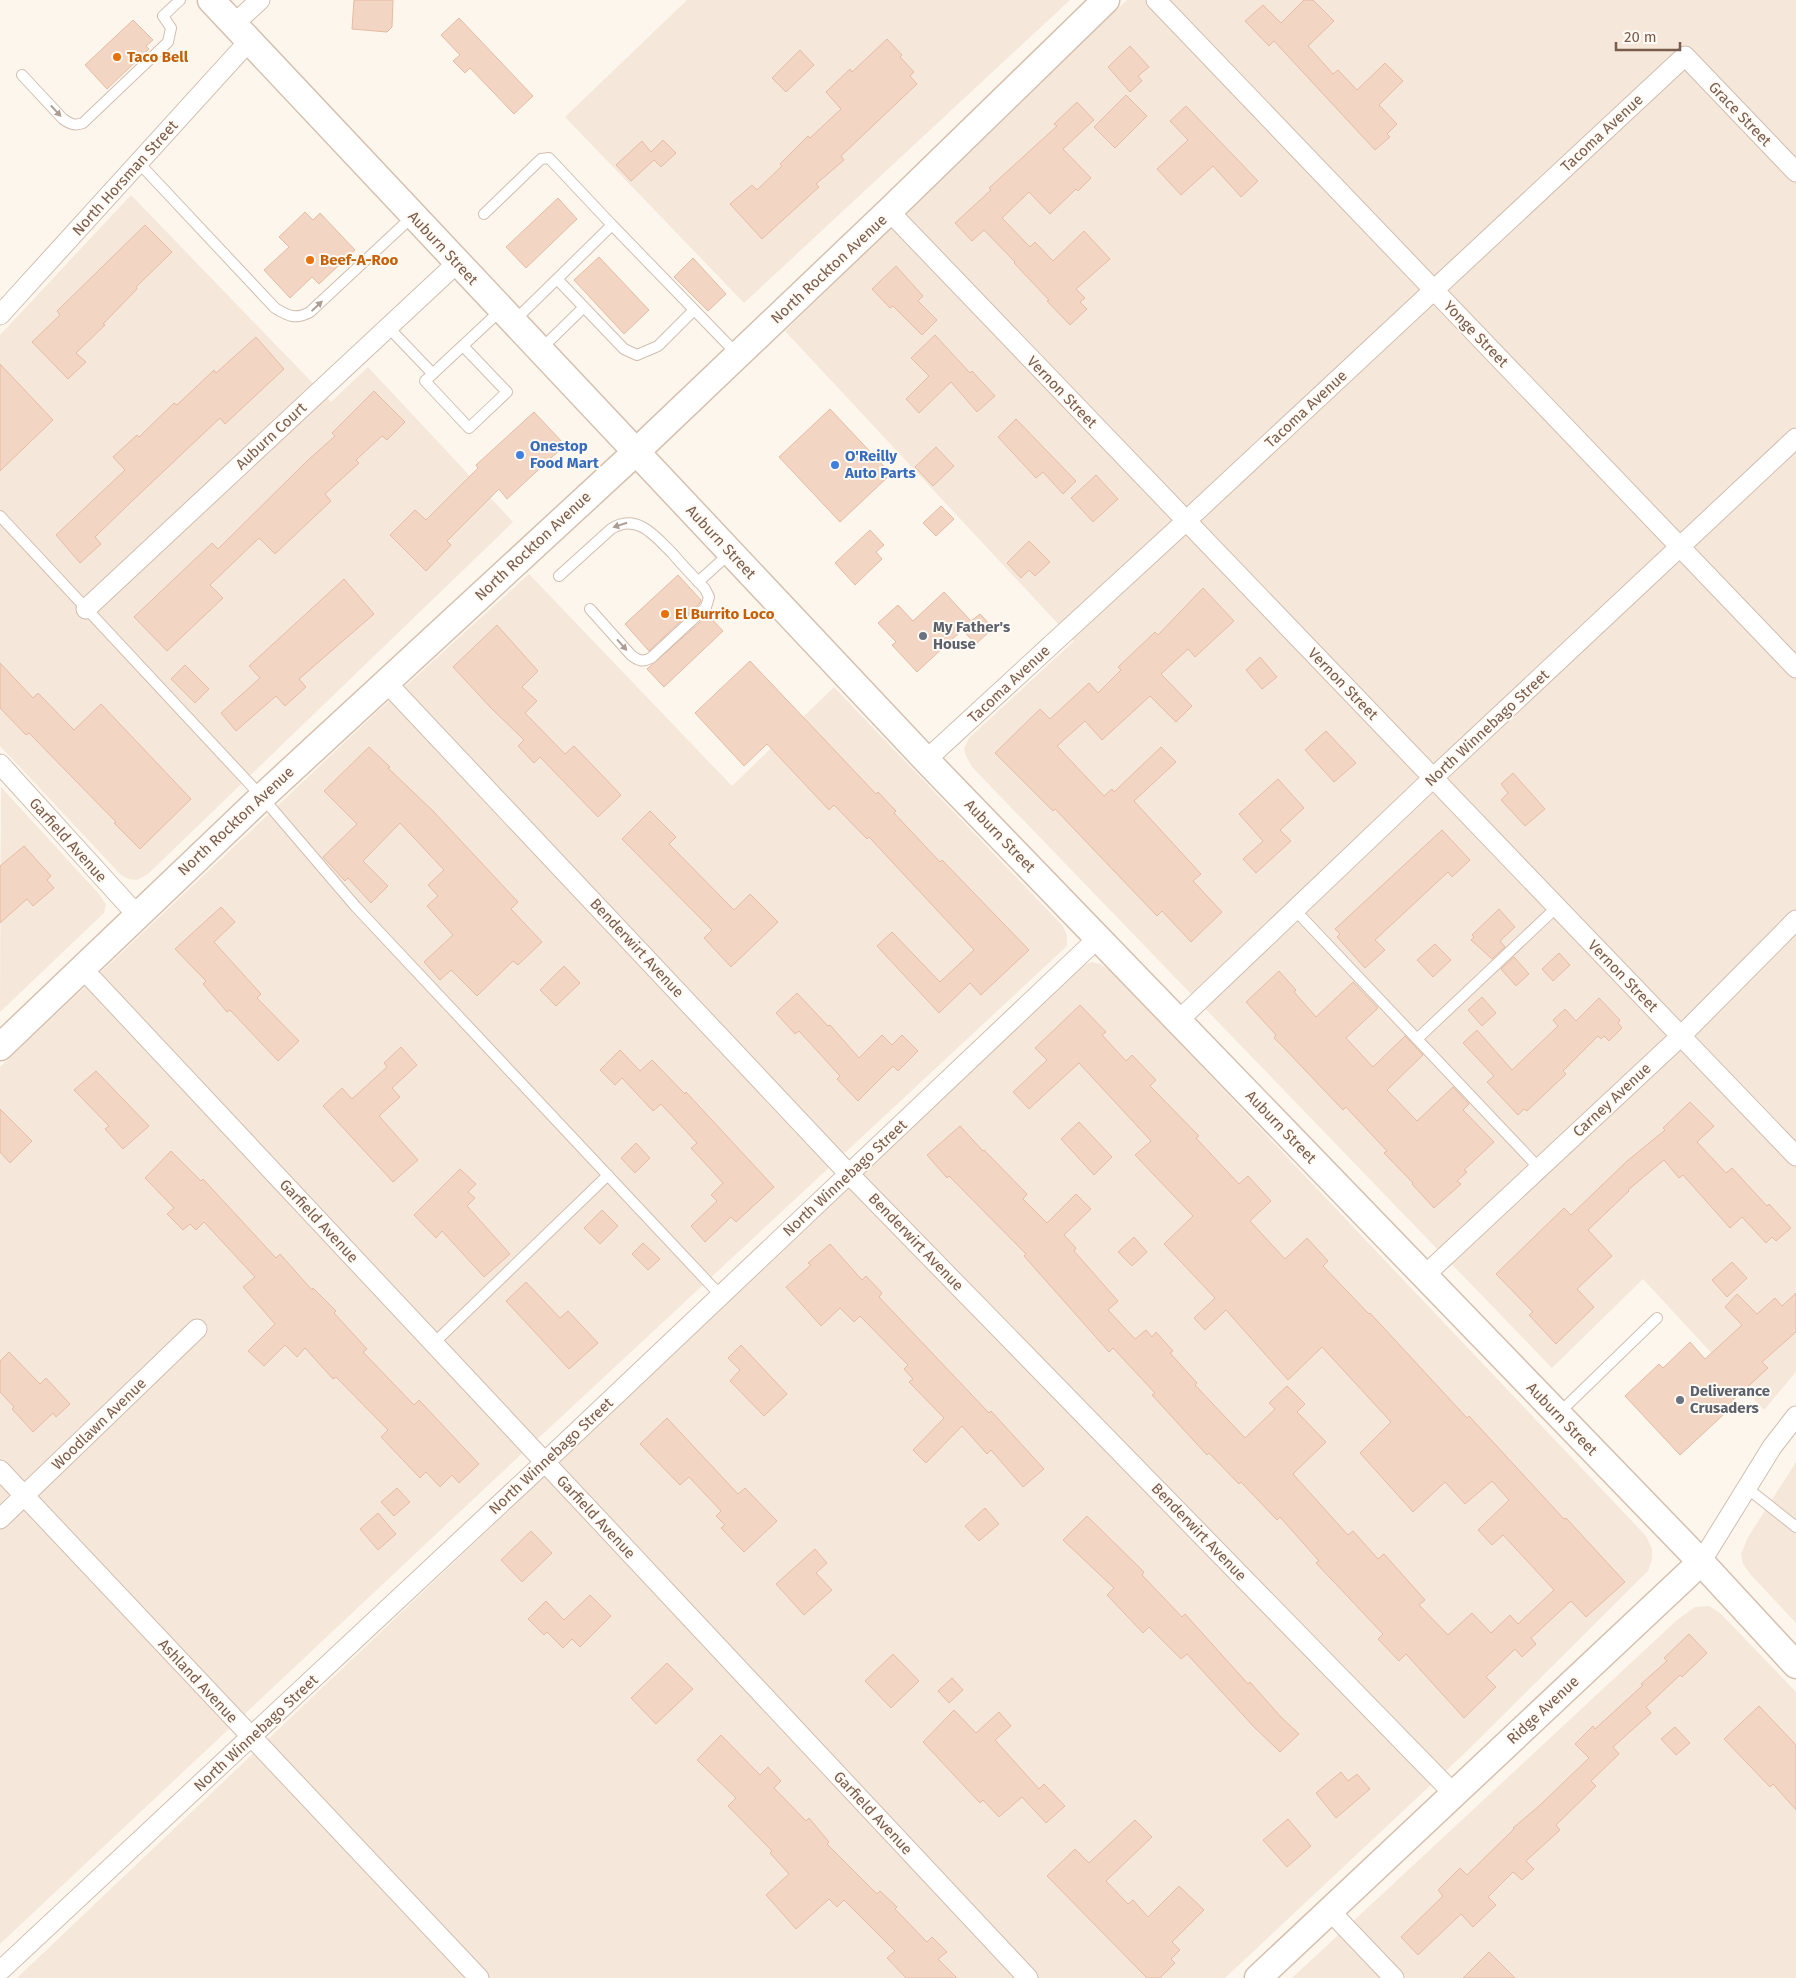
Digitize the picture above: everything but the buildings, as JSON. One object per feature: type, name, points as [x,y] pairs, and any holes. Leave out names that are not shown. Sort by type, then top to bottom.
[{"type":"main road","name":"Auburn Street","points":[[211,0],[456,263],[926,760],[1701,1562],[1796,1665]]},
{"type":"main road","name":"North Rockton Avenue","points":[[0,1047],[262,797],[636,452],[889,211],[1106,0]]},
{"type":"main road","name":"Ridge Avenue","points":[[1258,1978],[1701,1562]]},
{"type":"street","name":"North Horsman Street","points":[[0,315],[139,162],[242,32],[260,0]]},
{"type":"street","name":"Yonge Street","points":[[1156,0],[1796,668]]},
{"type":"street","name":"Tacoma Avenue","points":[[926,760],[1186,521],[1684,56]]},
{"type":"street","name":"Grace Street","points":[[1684,56],[1796,172]]},
{"type":"street","name":"Vernon Street","points":[[889,211],[1796,1156]]},
{"type":"street","name":"Auburn Court","points":[[86,609],[456,263]]},
{"type":"street","name":"North Winnebago Street","points":[[1179,1020],[1433,778],[1796,438]]},
{"type":"street","name":"Benderwirt Avenue","points":[[386,682],[849,1174],[1454,1794]]},
{"type":"street","name":"Garfield Avenue","points":[[0,764],[137,915]]},
{"type":"street","name":"Carney Avenue","points":[[1424,1276],[1681,1036],[1796,920]]},
{"type":"street","name":"North Winnebago Street","points":[[0,1972],[545,1462],[1099,937]]},
{"type":"street","name":"Garfield Avenue","points":[[82,969],[1028,1978]]},
{"type":"street","name":"Woodlawn Avenue","points":[[0,1519],[196,1329]]},
{"type":"street","name":"Ridge Avenue","points":[[1701,1562],[1772,1447],[1796,1416]]},
{"type":"street","name":"Ashland Avenue","points":[[0,1470],[480,1978]]},
{"type":"street","points":[[1330,1911],[1394,1978]]},
{"type":"lane","points":[[22,75],[63,119],[71,124],[78,125],[83,123],[168,42],[172,28],[163,16],[180,0]]},
{"type":"lane","points":[[484,214],[542,159],[549,158],[738,355]]},
{"type":"lane","points":[[139,162],[274,308],[293,317],[301,317],[310,312],[413,216]]},
{"type":"lane","points":[[463,346],[507,392],[469,428],[425,381],[463,346],[557,278],[612,225]]},
{"type":"lane","points":[[557,278],[624,349],[637,355],[658,346],[694,310]]},
{"type":"lane","points":[[539,350],[584,307]]},
{"type":"lane","points":[[388,327],[433,374]]},
{"type":"lane","points":[[0,516],[262,797],[356,907],[720,1296]]},
{"type":"lane","points":[[559,576],[617,525],[625,523],[639,525],[653,533],[708,594],[708,604],[647,660],[640,661],[631,655],[590,609]]},
{"type":"lane","points":[[698,582],[730,553]]},
{"type":"lane","points":[[1417,1039],[1557,907]]},
{"type":"lane","points":[[1295,910],[1540,1168]]},
{"type":"lane","points":[[434,1343],[608,1175]]},
{"type":"lane","points":[[1558,1414],[1658,1318]]},
{"type":"lane","points":[[1747,1488],[1796,1527]]},
{"type":"shaded area","points":[[687,0],[1070,0],[744,303],[565,117]]},
{"type":"shaded area","points":[[1127,0],[1796,0],[1796,1372],[1764,1410],[1643,1279],[1552,1368],[972,767],[966,756],[964,749],[969,738],[1074,641],[785,331]]},
{"type":"shaded area","points":[[131,195],[331,402],[368,367],[513,522],[148,874],[137,880],[128,879],[121,875],[0,746],[0,335]]},
{"type":"shaded area","points":[[529,574],[732,786],[834,687],[1063,926],[1067,936],[1067,946],[515,1460],[0,1944],[0,1067],[378,711]]},
{"type":"shaded area","points":[[1,787],[100,895],[106,905],[104,913],[0,1012]]},
{"type":"shaded area","points":[[1092,962],[1110,970],[1646,1536],[1652,1549],[1652,1560],[1648,1571],[1467,1751],[1225,1978],[17,1978],[1081,966]]},
{"type":"shaded area","points":[[1796,1462],[1796,1623],[1751,1575],[1743,1564],[1741,1554],[1748,1537]]},
{"type":"shaded area","points":[[1709,1606],[1720,1613],[1796,1692],[1796,1978],[1292,1978],[1677,1620],[1695,1607]]},
{"type":"place","name":"Taco Bell","points":[[117,57]]},
{"type":"place","name":"Beef-A-Roo","points":[[310,260]]},
{"type":"place","name":"Onestop Food Mart","points":[[520,455]]},
{"type":"place","name":"O'Reilly Auto Parts","points":[[835,465]]},
{"type":"place","name":"El Burrito Loco","points":[[665,614]]},
{"type":"place","name":"My Father's House","points":[[923,636]]},
{"type":"place","name":"Deliverance Crusaders","points":[[1680,1400]]}]
